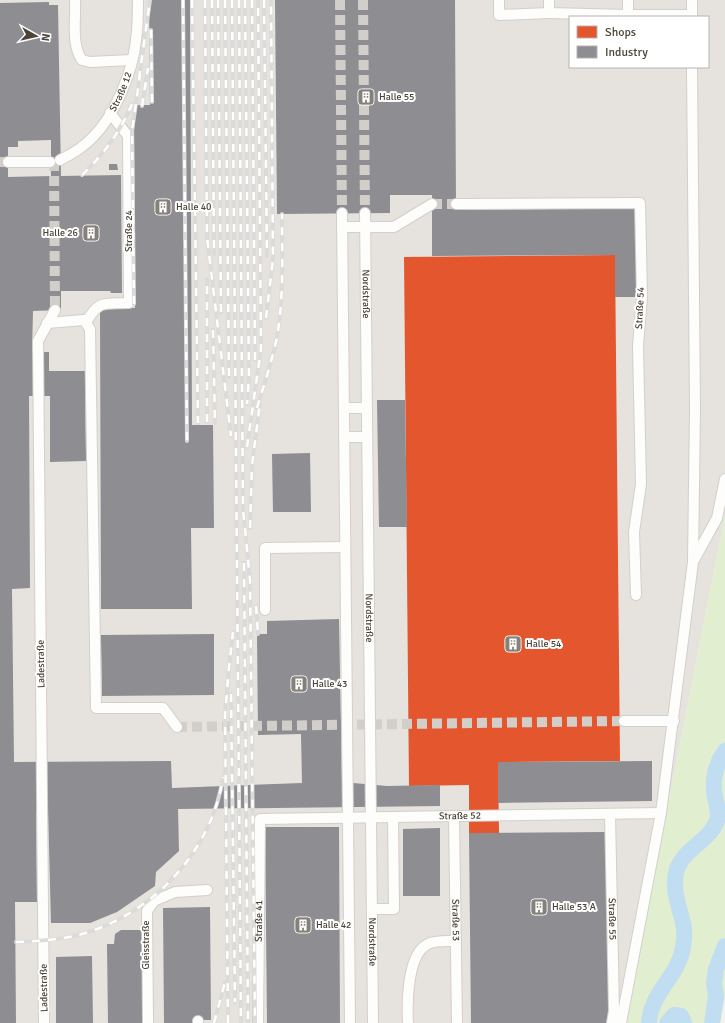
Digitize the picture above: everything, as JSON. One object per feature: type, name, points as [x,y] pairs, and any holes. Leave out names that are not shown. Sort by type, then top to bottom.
[{"type":"street","points":[[75,0],[76,40],[78,54],[82,60],[90,62],[131,60]]},
{"type":"street","name":"Straße 12","points":[[8,162],[55,161],[71,155],[93,138],[123,90],[136,41],[138,0]]},
{"type":"street","points":[[499,0],[499,15],[549,14],[692,16],[692,0]]},
{"type":"street","points":[[549,0],[549,14]]},
{"type":"street","points":[[628,0],[628,15]]},
{"type":"street","points":[[621,1023],[661,813],[674,721],[693,562],[695,401],[692,68]]},
{"type":"street","name":"Straße 24","points":[[86,322],[92,311],[99,305],[129,303],[128,136],[110,113]]},
{"type":"street","name":"Straße 54","points":[[456,204],[640,203],[642,297],[638,346],[641,484],[634,532],[636,595]]},
{"type":"street","points":[[342,227],[394,227],[432,204]]},
{"type":"street","points":[[342,213],[350,1023]]},
{"type":"street","name":"Nordstraße","points":[[366,213],[366,437],[373,1023]]},
{"type":"street","name":"Ladestraße","points":[[44,1023],[38,341],[55,310]]},
{"type":"street","points":[[47,323],[84,320],[90,329],[96,708],[163,708],[177,727]]},
{"type":"street","points":[[344,408],[366,408]]},
{"type":"street","points":[[344,437],[366,437]]},
{"type":"street","points":[[693,562],[717,518],[725,479]]},
{"type":"street","points":[[265,610],[265,548],[345,547]]},
{"type":"street","points":[[624,721],[674,721]]},
{"type":"street","name":"Straße 52","points":[[260,818],[661,813]]},
{"type":"street","name":"Straße 55","points":[[610,814],[614,1011],[612,1023]]},
{"type":"street","points":[[372,909],[394,909],[393,816]]},
{"type":"street","name":"Straße 53","points":[[454,816],[457,1023]]},
{"type":"street","name":"Straße 41","points":[[258,1023],[260,818]]},
{"type":"street","name":"Gleisstraße","points":[[148,1023],[147,911],[154,901],[176,892],[208,890]]},
{"type":"street","points":[[408,1023],[411,971],[418,953],[430,943],[456,941]]},
{"type":"shaded area","points":[[0,0],[725,0],[725,515],[625,1023],[0,1023]]},
{"type":"shaded area","points":[[386,233],[403,233],[404,265],[387,265]]},
{"type":"shaded area","points":[[380,242],[380,300],[373,303],[372,245]]},
{"type":"shaded area","points":[[552,818],[552,825],[512,826],[512,819]]},
{"type":"green space","points":[[725,515],[725,996],[720,1023],[625,1023]]},
{"type":"building: Shops","name":"Halle 54","points":[[615,255],[620,761],[498,762],[499,833],[469,833],[469,785],[409,786],[404,257]]},
{"type":"building: Industry","name":"Halle 40","points":[[149,0],[190,0],[192,425],[213,425],[214,528],[191,528],[192,609],[101,609],[100,308],[135,308],[134,105],[150,105]]},
{"type":"building: Industry","name":"Halle 55","points":[[275,0],[455,0],[456,210],[637,208],[638,297],[615,297],[615,255],[432,256],[432,195],[390,195],[390,213],[277,214]]},
{"type":"building: Industry","points":[[49,2],[49,5],[58,5],[61,176],[121,175],[122,293],[111,293],[110,291],[61,291],[61,310],[33,311],[32,352],[49,352],[49,371],[85,371],[86,461],[50,462],[50,396],[29,396],[30,588],[12,589],[14,762],[171,761],[172,788],[302,783],[301,734],[258,735],[257,634],[267,634],[267,621],[339,619],[342,782],[387,786],[440,785],[440,806],[178,809],[179,851],[156,872],[155,886],[117,912],[90,923],[51,923],[48,810],[36,810],[37,902],[15,902],[16,1023],[0,1023],[0,3]],"holes":[[[51,140],[51,176],[8,177],[8,147],[18,147],[18,141]]]},
{"type":"building: Industry","points":[[109,164],[117,164],[118,170],[109,170]]},
{"type":"building: Industry","points":[[377,400],[405,400],[407,527],[379,527]]},
{"type":"building: Industry","points":[[310,453],[311,512],[273,512],[272,454]]},
{"type":"building: Industry","points":[[214,634],[214,695],[102,696],[101,635]]},
{"type":"building: Industry","points":[[652,761],[652,801],[498,803],[498,762]]},
{"type":"building: Industry","name":"Halle 42","points":[[265,827],[339,827],[340,1023],[267,1023]]},
{"type":"building: Industry","points":[[440,828],[440,896],[403,896],[403,829]]},
{"type":"building: Industry","name":"Halle 53 A","points":[[607,832],[609,1023],[471,1023],[469,833]]},
{"type":"building: Industry","points":[[210,907],[211,1020],[195,1020],[195,1023],[164,1023],[163,908]]},
{"type":"building: Industry","points":[[121,930],[144,930],[144,1023],[108,1023],[107,944],[114,944],[115,934]]},
{"type":"building: Industry","points":[[92,956],[93,1023],[56,1023],[56,957]]},
{"type":"waterway","points":[[649,1023],[654,1003],[676,967],[683,947],[684,925],[675,890],[675,876],[677,869],[686,855],[708,834],[717,821],[718,814],[714,791],[714,780],[716,770],[725,751]]},
{"type":"waterway","points":[[712,1023],[716,997],[714,983],[716,969],[725,946]]},
{"type":"waterway","points":[[667,1023],[674,1015],[681,1016],[684,1023]]},
{"type":"tunnel","points":[[340,0],[342,213]]},
{"type":"tunnel","points":[[363,0],[365,213]]},
{"type":"tunnel","points":[[54,161],[55,310]]},
{"type":"tunnel","points":[[0,162],[8,162]]},
{"type":"tunnel","points":[[432,204],[456,204]]},
{"type":"tunnel","points":[[177,727],[624,721]]},
{"type":"railway","points":[[139,79],[150,0]]},
{"type":"railway","points":[[183,0],[187,441]]},
{"type":"railway","points":[[192,0],[198,423]]},
{"type":"railway","points":[[205,0],[207,237],[231,436]]},
{"type":"railway","points":[[212,0],[214,254]]},
{"type":"railway","points":[[218,0],[221,313]]},
{"type":"railway","points":[[225,0],[229,377]]},
{"type":"railway","points":[[232,0],[241,1023]]},
{"type":"railway","points":[[239,0],[243,509],[250,580],[255,1023]]},
{"type":"railway","points":[[245,0],[249,377],[247,404]]},
{"type":"railway","points":[[252,0],[255,360]]},
{"type":"railway","points":[[247,447],[261,349],[258,0]]},
{"type":"railway","points":[[264,0],[267,256]]},
{"type":"railway","points":[[266,318],[273,259],[271,0]]},
{"type":"railway","points":[[151,30],[152,102]]},
{"type":"railway","points":[[142,106],[148,68]]},
{"type":"railway","points":[[134,304],[132,131],[140,75]]},
{"type":"railway","points":[[82,175],[111,142],[132,104]]},
{"type":"railway","points":[[257,408],[273,355],[279,322],[282,276],[282,214]]},
{"type":"railway","points":[[207,279],[207,422]]},
{"type":"railway","points":[[213,330],[215,423]]},
{"type":"railway","points":[[250,528],[252,465],[260,403]]},
{"type":"railway","points":[[244,563],[248,1023]]},
{"type":"railway","points":[[256,606],[258,634]]},
{"type":"railway","points":[[228,1023],[225,715],[233,632]]},
{"type":"railway","points":[[231,694],[235,1002]]},
{"type":"railway","points":[[16,942],[41,941],[82,934],[108,925],[155,895],[175,876],[192,854],[206,830],[217,804],[223,777]]},
{"type":"railway","points":[[214,1023],[225,982]]},
{"type":"place","name":"Halle 55","points":[[366,97]]},
{"type":"place","name":"Halle 40","points":[[163,207]]},
{"type":"place","name":"Halle 26","points":[[91,233]]},
{"type":"place","name":"Halle 54","points":[[513,644]]},
{"type":"place","name":"Halle 43","points":[[299,684]]},
{"type":"place","name":"Halle 53 A","points":[[539,907]]},
{"type":"place","name":"Halle 42","points":[[303,925]]}]
